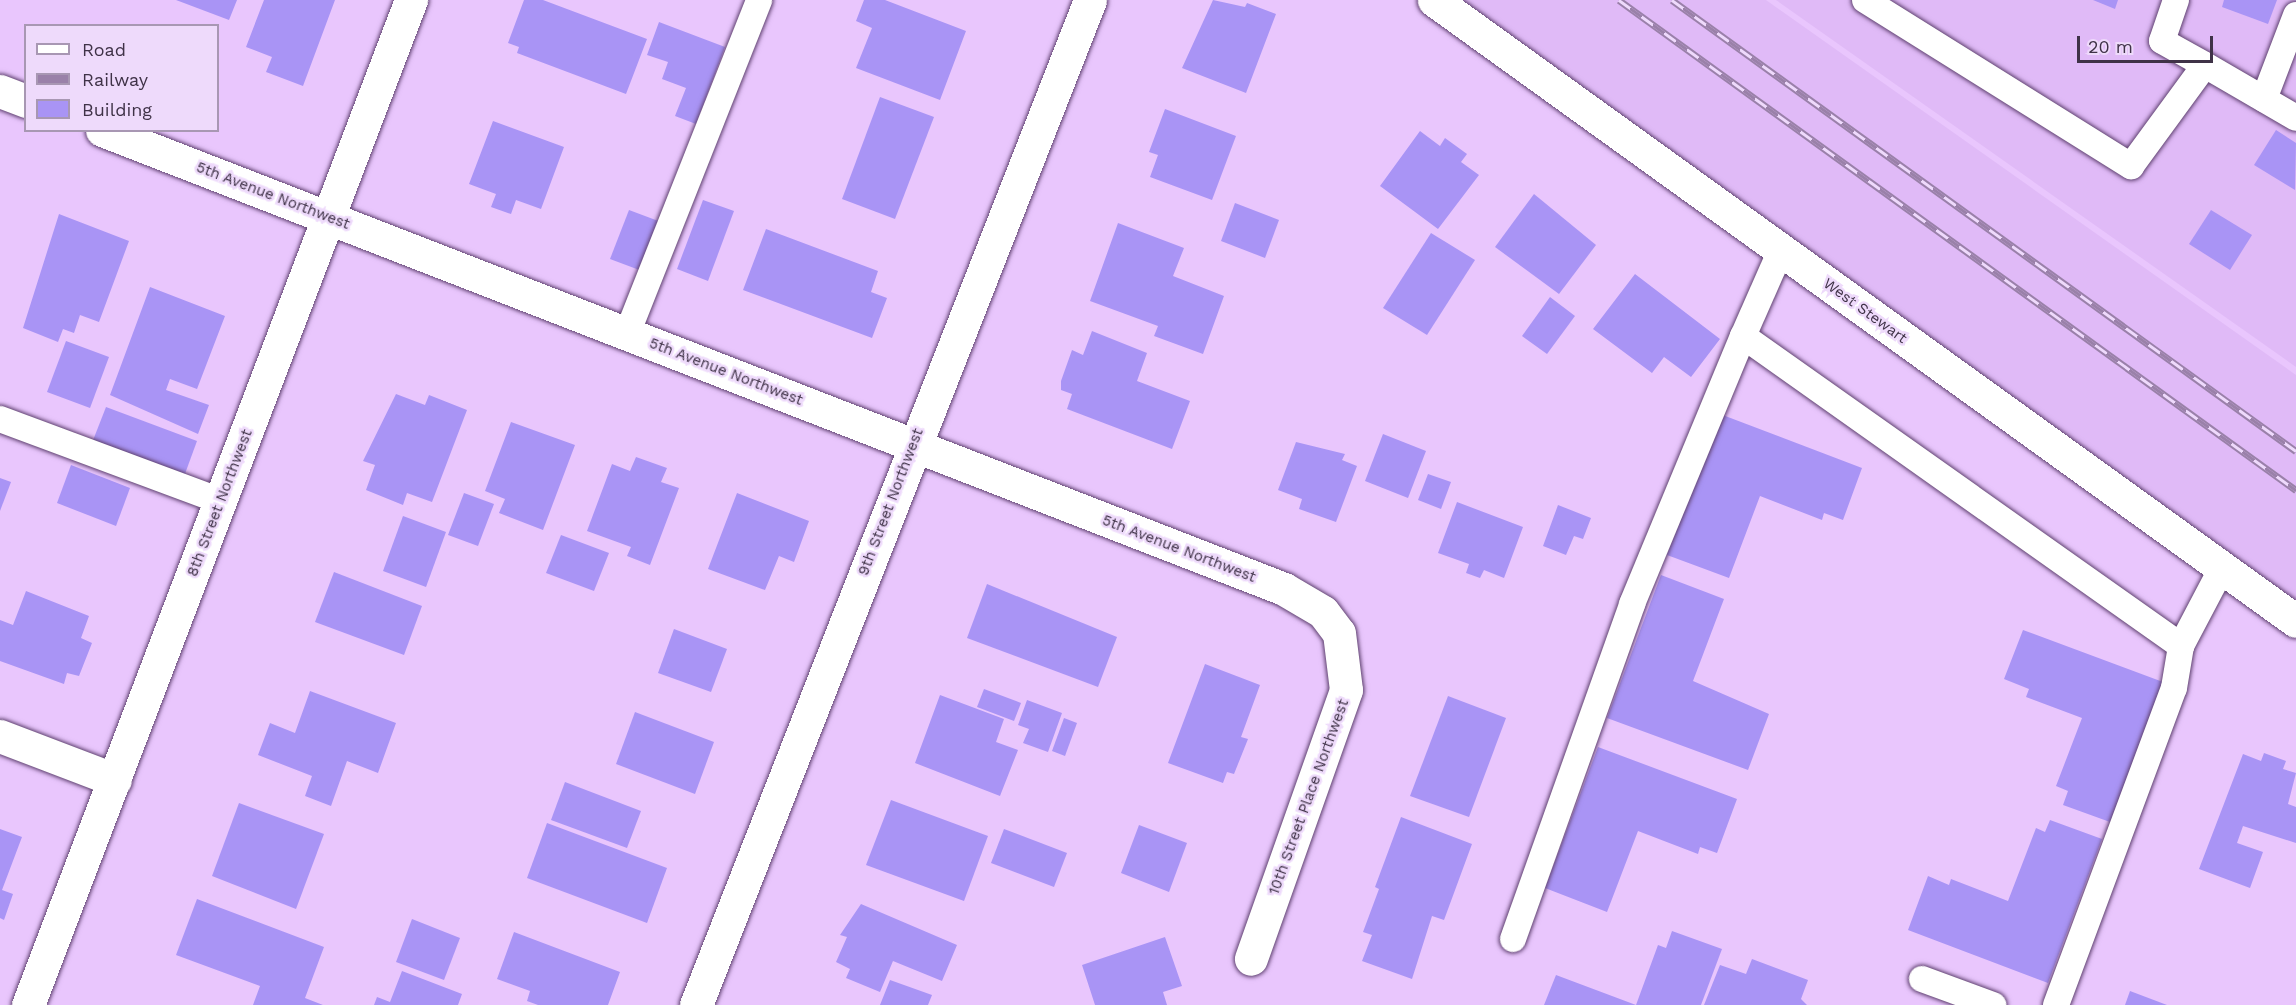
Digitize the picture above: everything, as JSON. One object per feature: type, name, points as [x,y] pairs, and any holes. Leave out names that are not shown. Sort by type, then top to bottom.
[{"type":"street","name":"8th Street Northwest","points":[[28,1005],[411,0]]},
{"type":"street","name":"9th Street Northwest","points":[[696,1005],[913,445],[1090,0]]},
{"type":"street","name":"West Stewart","points":[[1434,0],[2296,621]]},
{"type":"street","points":[[0,91],[24,100]]},
{"type":"street","name":"5th Avenue Northwest","points":[[107,132],[1284,590],[1323,612],[1339,633]]},
{"type":"street","name":"10th Street Place Northwest","points":[[1251,959],[1339,719],[1346,690],[1339,633]]},
{"type":"street","points":[[0,736],[114,780]]},
{"type":"lane","points":[[627,333],[759,0]]},
{"type":"lane","points":[[1865,0],[2131,166],[2205,65]]},
{"type":"lane","points":[[2176,0],[2162,41],[2296,118]]},
{"type":"lane","points":[[2264,99],[2296,15]]},
{"type":"lane","points":[[1513,939],[1632,604],[1781,250]]},
{"type":"lane","points":[[1743,336],[2181,646]]},
{"type":"lane","points":[[0,419],[221,501]]},
{"type":"lane","points":[[2056,1005],[2174,688],[2181,646],[2222,568]]},
{"type":"lane","points":[[1923,979],[1993,1005]]},
{"type":"shaded area","points":[[1434,0],[1766,0],[2296,375],[2296,621]]},
{"type":"shaded area","points":[[1776,0],[2296,0],[2296,367]]},
{"type":"building","points":[[176,0],[237,0],[229,20]]},
{"type":"building","points":[[264,0],[335,0],[303,86],[266,72],[272,57],[246,47]]},
{"type":"building","points":[[524,0],[543,0],[647,39],[626,94],[517,53],[519,47],[508,43]]},
{"type":"building","points":[[864,0],[885,0],[966,31],[940,100],[856,68],[872,28],[856,21]]},
{"type":"building","points":[[1213,0],[1245,7],[1247,3],[1276,14],[1246,93],[1182,68]]},
{"type":"building","points":[[2093,0],[2118,0],[2115,9]]},
{"type":"building","points":[[2224,0],[2277,0],[2268,24],[2222,7]]},
{"type":"building","points":[[659,22],[725,47],[696,124],[675,116],[686,88],[662,79],[668,62],[647,55]]},
{"type":"building","points":[[880,97],[934,117],[895,219],[842,199]]},
{"type":"building","points":[[1165,109],[1236,136],[1212,200],[1150,177],[1158,155],[1149,152]]},
{"type":"building","points":[[493,121],[564,147],[541,209],[516,200],[511,214],[491,207],[496,194],[469,184]]},
{"type":"building","points":[[2276,130],[2296,143],[2295,190],[2254,165]]},
{"type":"building","points":[[1420,131],[1440,146],[1445,138],[1467,154],[1461,162],[1479,175],[1438,229],[1380,186]]},
{"type":"building","points":[[1534,194],[1596,245],[1559,294],[1495,247]]},
{"type":"building","points":[[703,200],[734,211],[708,281],[677,269]]},
{"type":"building","points":[[1235,203],[1279,220],[1265,258],[1221,241]]},
{"type":"building","points":[[629,210],[661,222],[642,271],[610,259]]},
{"type":"building","points":[[2211,210],[2252,235],[2230,270],[2189,244]]},
{"type":"building","points":[[59,214],[129,241],[99,322],[80,315],[74,333],[63,329],[58,342],[23,328]]},
{"type":"building","points":[[1118,223],[1184,248],[1173,276],[1224,296],[1203,354],[1154,336],[1158,326],[1090,301]]},
{"type":"building","points":[[766,229],[878,271],[871,292],[887,298],[872,338],[743,290]]},
{"type":"building","points":[[1431,233],[1475,260],[1427,335],[1383,308]]},
{"type":"building","points":[[1635,274],[1720,339],[1691,377],[1664,357],[1652,373],[1593,329]]},
{"type":"building","points":[[150,287],[225,316],[197,389],[170,379],[166,390],[209,405],[198,434],[110,395]]},
{"type":"building","points":[[1550,297],[1575,316],[1547,354],[1522,336]]},
{"type":"building","points":[[1092,331],[1147,353],[1137,381],[1190,401],[1172,449],[1067,409],[1072,394],[1061,390],[1061,381],[1072,350],[1083,355]]},
{"type":"building","points":[[66,341],[109,357],[90,408],[47,392]]},
{"type":"building","points":[[396,394],[425,405],[429,395],[467,410],[432,502],[407,493],[403,505],[366,490],[375,465],[363,461]]},
{"type":"building","points":[[106,407],[197,441],[182,482],[90,448]]},
{"type":"building","points":[[1720,414],[1862,468],[1843,520],[1824,513],[1822,520],[1760,496],[1729,578],[1667,555]]},
{"type":"building","points":[[511,422],[575,445],[543,530],[499,513],[505,499],[485,491]]},
{"type":"building","points":[[1383,434],[1426,451],[1408,498],[1365,481]]},
{"type":"building","points":[[1296,442],[1345,454],[1342,460],[1357,466],[1336,522],[1299,509],[1302,499],[1278,490]]},
{"type":"building","points":[[636,457],[667,468],[661,482],[679,488],[650,565],[627,556],[631,547],[587,531],[612,464],[630,471]]},
{"type":"building","points":[[71,465],[130,488],[116,526],[57,503]]},
{"type":"building","points":[[1428,474],[1451,482],[1441,509],[1418,500]]},
{"type":"building","points":[[0,478],[11,482],[0,511]]},
{"type":"building","points":[[464,493],[494,504],[478,546],[448,535]]},
{"type":"building","points":[[737,493],[809,521],[794,562],[779,556],[765,590],[708,569]]},
{"type":"building","points":[[1457,502],[1523,527],[1504,578],[1484,570],[1480,578],[1466,573],[1469,564],[1438,553]]},
{"type":"building","points":[[1558,505],[1591,518],[1583,539],[1574,536],[1566,555],[1543,546]]},
{"type":"building","points":[[403,516],[446,532],[426,587],[383,571]]},
{"type":"building","points":[[561,535],[609,553],[594,591],[546,573]]},
{"type":"building","points":[[334,572],[422,606],[404,655],[315,622]]},
{"type":"building","points":[[1661,575],[1724,599],[1693,681],[1769,714],[1748,770],[1607,718]]},
{"type":"building","points":[[987,584],[1117,637],[1098,687],[967,638]]},
{"type":"building","points":[[26,591],[89,616],[81,638],[92,643],[79,676],[67,673],[64,684],[0,661],[0,620],[13,625]]},
{"type":"building","points":[[674,629],[727,649],[711,692],[658,673]]},
{"type":"building","points":[[2023,630],[2163,682],[2110,822],[2063,805],[2068,791],[2056,786],[2082,718],[2026,697],[2029,689],[2004,679]]},
{"type":"building","points":[[1205,664],[1260,685],[1241,737],[1248,739],[1234,774],[1227,772],[1223,783],[1168,763]]},
{"type":"building","points":[[984,689],[1021,703],[1014,721],[977,707]]},
{"type":"building","points":[[310,691],[396,723],[378,773],[347,761],[331,806],[305,796],[312,776],[258,755],[270,723],[295,733]]},
{"type":"building","points":[[940,695],[1004,719],[996,742],[1018,750],[1000,796],[915,763]]},
{"type":"building","points":[[1448,696],[1506,718],[1469,817],[1410,796]]},
{"type":"building","points":[[1027,700],[1062,713],[1048,752],[1023,743],[1029,729],[1018,725]]},
{"type":"building","points":[[635,712],[714,742],[695,794],[616,764]]},
{"type":"building","points":[[1064,718],[1077,723],[1065,756],[1052,751]]},
{"type":"building","points":[[1598,747],[1737,799],[1717,853],[1700,847],[1698,854],[1638,831],[1607,912],[1545,888]]},
{"type":"building","points":[[2264,753],[2286,761],[2283,769],[2296,773],[2288,804],[2296,807],[2296,843],[2243,826],[2237,843],[2263,852],[2250,888],[2199,869],[2243,754],[2261,761]]},
{"type":"building","points":[[565,782],[641,811],[627,848],[551,820]]},
{"type":"building","points":[[891,800],[988,836],[964,901],[866,865]]},
{"type":"building","points":[[239,803],[324,834],[296,909],[212,876]]},
{"type":"building","points":[[1401,817],[1472,844],[1444,920],[1432,916],[1412,979],[1362,961],[1372,935],[1363,932],[1379,889],[1375,887]]},
{"type":"building","points":[[2050,820],[2102,839],[2048,983],[1908,930],[1928,876],[1949,885],[1951,879],[2008,901],[2036,828],[2045,832]]},
{"type":"building","points":[[547,823],[667,868],[647,923],[527,878]]},
{"type":"building","points":[[1139,825],[1187,843],[1169,892],[1121,873]]},
{"type":"building","points":[[0,829],[22,837],[2,890],[13,894],[4,920],[0,918]]},
{"type":"building","points":[[1004,829],[1067,853],[1054,887],[991,863]]},
{"type":"building","points":[[197,899],[324,947],[305,998],[323,1005],[253,1005],[260,986],[176,955]]},
{"type":"building","points":[[861,904],[957,945],[942,981],[893,961],[880,992],[846,978],[850,969],[836,962],[847,937],[840,935]]},
{"type":"building","points":[[412,919],[460,938],[444,980],[396,962]]},
{"type":"building","points":[[1672,931],[1722,949],[1701,1005],[1636,1005],[1658,945],[1666,948]]},
{"type":"building","points":[[514,932],[620,972],[608,1005],[538,1005],[527,1001],[530,991],[497,979]]},
{"type":"building","points":[[1165,937],[1182,986],[1163,992],[1167,1005],[1095,1005],[1082,965]]},
{"type":"building","points":[[1752,959],[1808,980],[1801,999],[1807,1005],[1704,1005],[1720,965],[1746,974]]},
{"type":"building","points":[[402,971],[462,994],[458,1005],[374,1005],[377,997],[390,1002]]},
{"type":"building","points":[[1556,975],[1636,1005],[1544,1005]]},
{"type":"building","points":[[890,980],[932,995],[928,1005],[880,1005]]},
{"type":"building","points":[[2130,991],[2167,1005],[2125,1005]]},
{"type":"railway","points":[[1619,0],[2296,490]]},
{"type":"railway","points":[[1672,0],[2296,451]]}]
